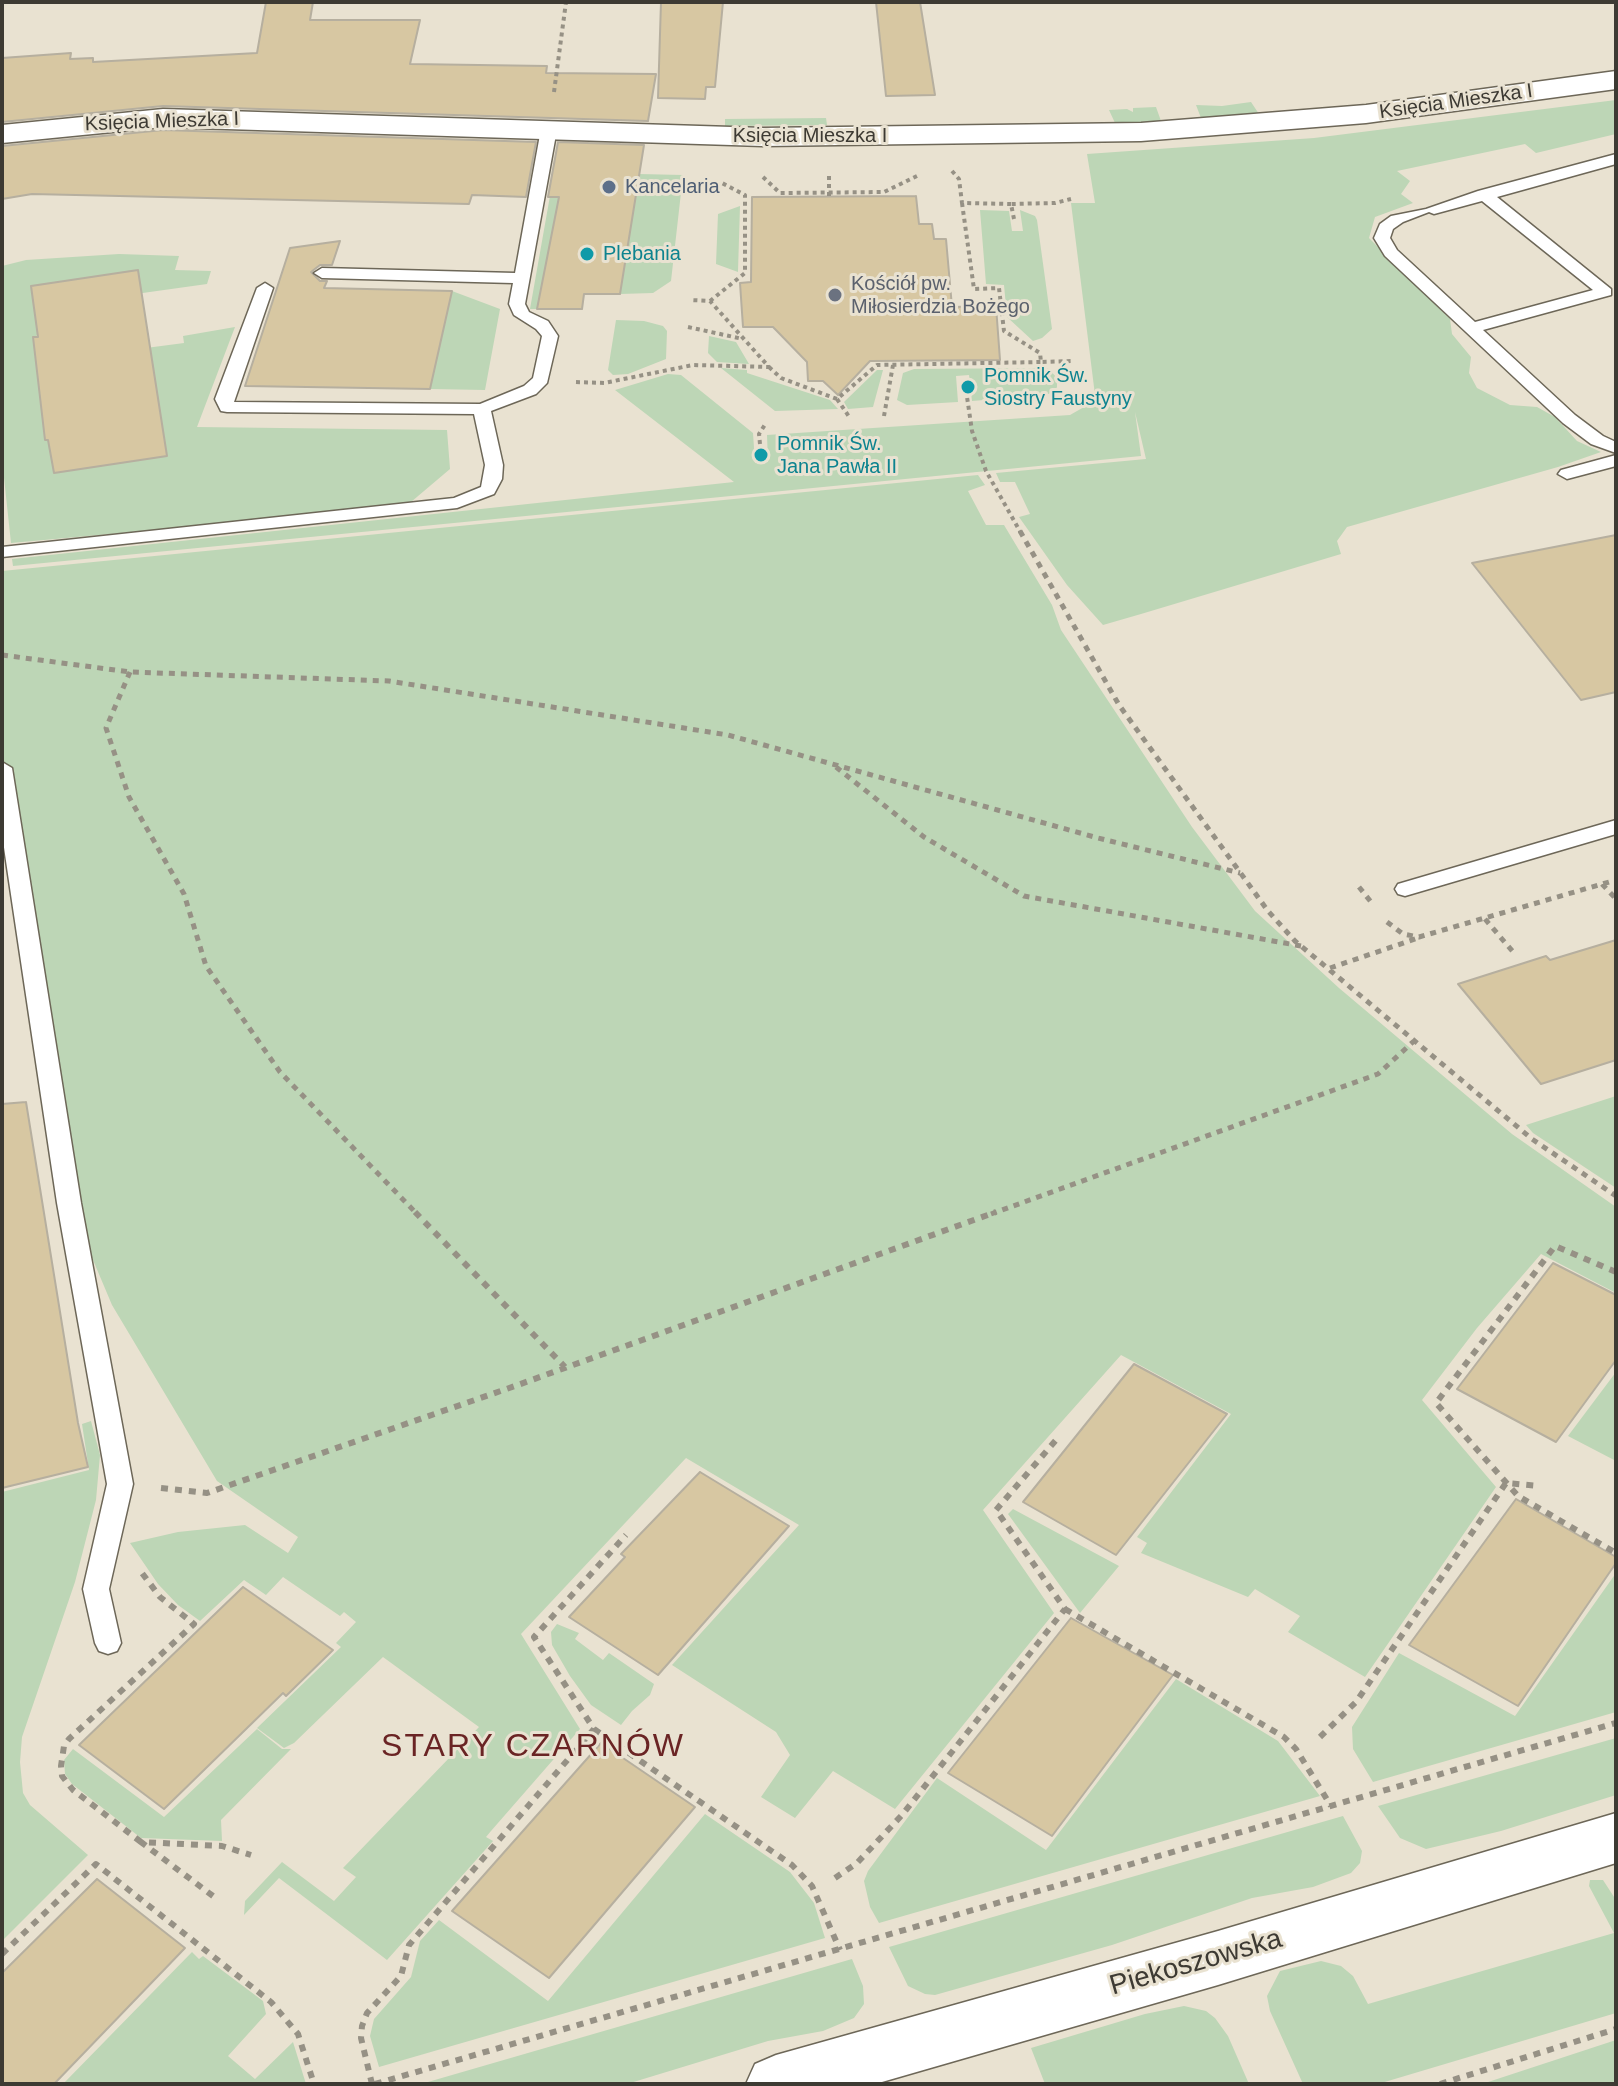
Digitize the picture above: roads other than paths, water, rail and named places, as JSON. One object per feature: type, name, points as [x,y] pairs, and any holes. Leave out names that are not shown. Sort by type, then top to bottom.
[{"type":"street","name":"Księcia Mieszka I","points":[[2,134],[163,118],[763,137],[1141,132],[1366,114],[1616,80]]},
{"type":"street","name":"Piekoszowska","points":[[776,2084],[1218,1958],[1616,1838]]},
{"type":"lane","points":[[265,288],[224,399],[227,407],[482,409],[523,394],[539,382],[550,336],[542,325],[518,310],[549,129]]},
{"type":"lane","points":[[1616,159],[1397,219],[1386,227],[1382,238],[1391,253],[1569,419],[1597,440],[1616,448]]},
{"type":"lane","points":[[1484,194],[1508,206],[1616,286]]},
{"type":"lane","points":[[1508,206],[1484,210],[1582,290]]},
{"type":"lane","points":[[1471,328],[1605,292],[1508,206]]},
{"type":"lane","points":[[322,273],[522,278]]},
{"type":"lane","points":[[2,552],[457,503],[488,490],[493,479],[494,465],[482,409]]},
{"type":"lane","points":[[1567,474],[1616,460]]},
{"type":"lane","points":[[2,768],[69,1203],[120,1484],[96,1589],[108,1643]]},
{"type":"lane","points":[[1405,889],[1616,827]]},
{"type":"place","name":"Kancelaria","points":[[609,187]]},
{"type":"place","name":"Plebania","points":[[587,254]]},
{"type":"place","name":"Kościół pw. Miłosierdzia Bożego","points":[[835,295]]},
{"type":"place","name":"Pomnik Św. Siostry Faustyny","points":[[968,387]]},
{"type":"place","name":"Pomnik Św. Jana Pawła II","points":[[761,455]]},
{"type":"district","name":"STARY CZARNÓW","points":[[533,1747]]}]
